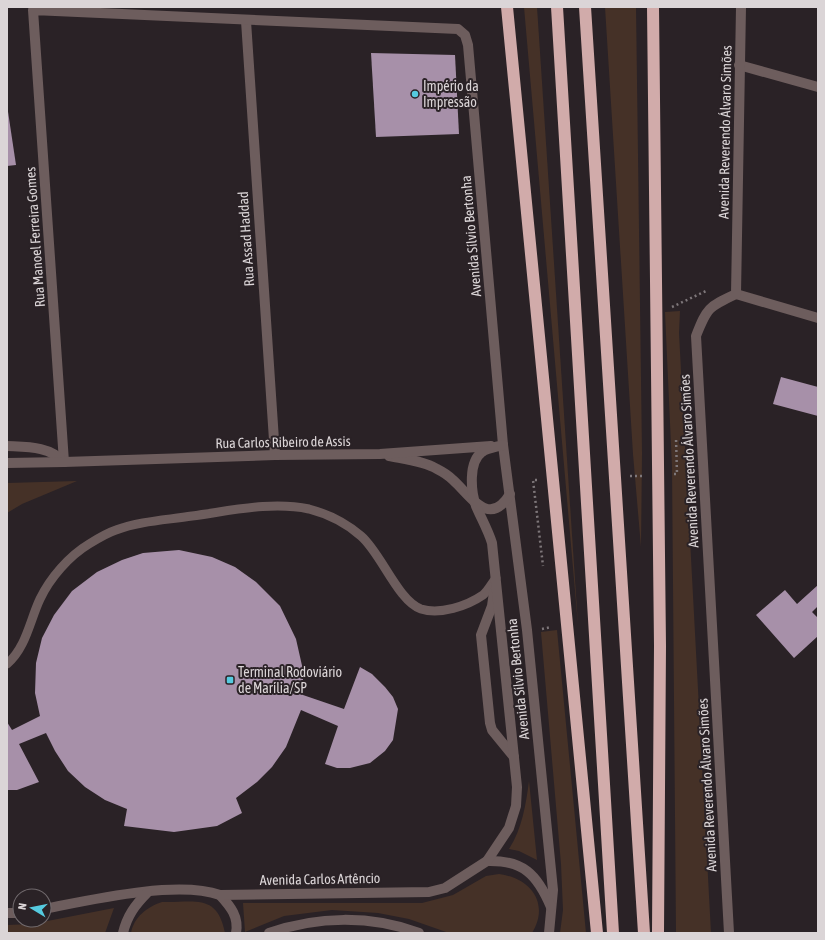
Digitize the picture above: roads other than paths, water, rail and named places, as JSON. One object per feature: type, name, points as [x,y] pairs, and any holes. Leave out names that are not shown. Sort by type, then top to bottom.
[{"type":"highway","points":[[507,7],[597,933]]},
{"type":"highway","points":[[557,7],[613,933]]},
{"type":"highway","points":[[585,7],[644,933]]},
{"type":"highway","points":[[653,7],[660,646],[658,933]]},
{"type":"street","name":"Avenida Reverendo Álvaro Simões","points":[[729,933],[696,336],[705,312],[717,302],[736,294],[741,7]]},
{"type":"street","name":"Rua Manoel Ferreira Gomes","points":[[64,462],[33,10],[246,21]]},
{"type":"street","name":"Avenida Sílvio Bertonha","points":[[246,21],[458,29],[465,34],[468,45],[503,445],[527,630],[553,890],[550,933]]},
{"type":"street","name":"Rua Assad Haddad","points":[[246,21],[275,455]]},
{"type":"street","points":[[739,66],[818,87]]},
{"type":"street","points":[[736,294],[818,318]]},
{"type":"street","name":"Avenida Sílvio Bertonha","points":[[487,861],[508,828],[516,806],[517,786],[492,543],[486,525],[476,505],[472,473],[476,460],[482,452],[503,445]]},
{"type":"street","name":"Rua Carlos Ribeiro de Assis","points":[[7,462],[64,462],[275,455],[380,454],[503,445]]},
{"type":"street","points":[[7,446],[39,448],[56,454],[64,462]]},
{"type":"street","points":[[380,454],[436,468],[452,479],[476,505],[485,508],[496,508],[504,504],[510,494]]},
{"type":"street","points":[[496,578],[492,606],[482,634],[489,716],[492,730],[514,758]]},
{"type":"street","points":[[487,861],[505,861],[522,868],[534,877],[544,890],[552,910]]},
{"type":"street","name":"Avenida Carlos Artêncio","points":[[52,908],[98,899],[147,893],[196,890],[220,895],[429,892],[445,888],[487,861]]},
{"type":"street","points":[[122,933],[126,920],[134,907],[147,893]]},
{"type":"street","points":[[220,895],[230,906],[236,916],[236,933]]},
{"type":"street","points":[[269,933],[292,925],[322,921],[351,920],[381,923],[419,933]]},
{"type":"lane","points":[[7,664],[19,650],[40,598],[51,580],[68,561],[88,544],[110,533],[147,522],[274,506],[309,510],[340,521],[362,537],[382,562],[402,593],[409,601],[420,608],[435,611],[448,609],[484,594],[496,578]]},
{"type":"place","name":"Império da Impressão","points":[[415,94]]},
{"type":"place","name":"Terminal Rodoviário de Marília/SP","points":[[230,680]]}]
